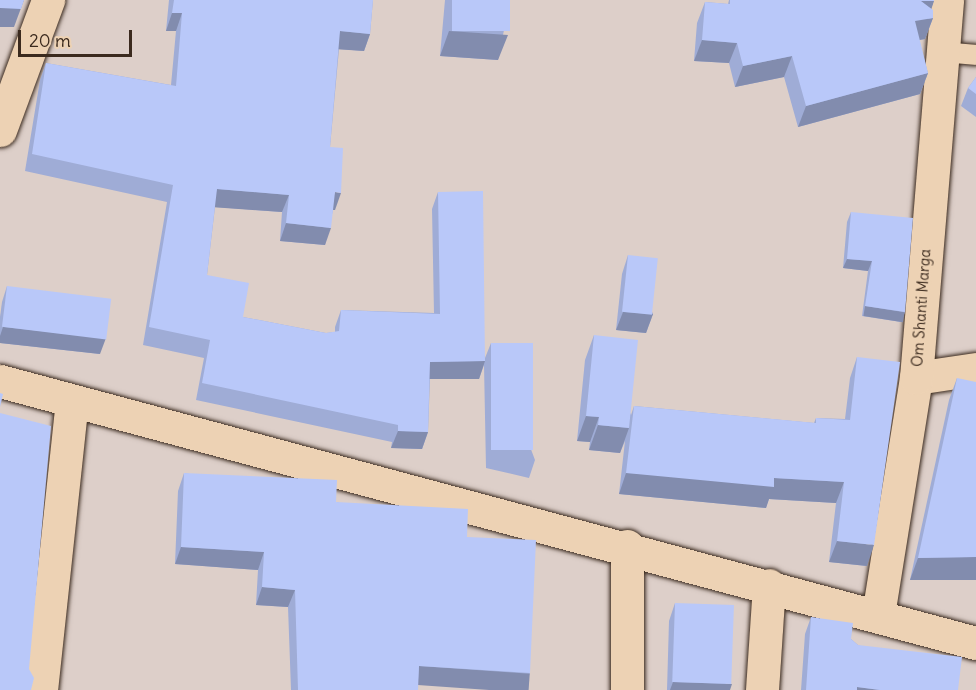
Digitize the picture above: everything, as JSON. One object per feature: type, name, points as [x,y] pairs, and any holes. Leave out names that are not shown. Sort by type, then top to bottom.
[{"type":"street","points":[[0,130],[48,0]]},
{"type":"street","name":"Om Shanti Marga","points":[[878,615],[916,378],[947,0]]},
{"type":"street","points":[[916,378],[976,369]]},
{"type":"street","points":[[0,381],[72,402],[627,546],[976,643]]},
{"type":"street","points":[[41,690],[72,402]]},
{"type":"street","points":[[627,546],[627,690]]},
{"type":"street","points":[[762,690],[769,585]]},
{"type":"lane","points":[[942,52],[976,55]]},
{"type":"building","points":[[0,0],[24,0],[21,9],[0,8]]},
{"type":"building","points":[[174,0],[373,0],[370,34],[340,31],[330,147],[343,148],[341,193],[335,192],[331,228],[286,223],[289,195],[217,189],[207,275],[249,283],[243,317],[326,333],[339,331],[341,310],[440,314],[438,192],[483,191],[485,361],[430,362],[428,432],[398,431],[398,425],[202,383],[210,340],[149,327],[173,185],[32,154],[46,63],[176,86],[182,13],[172,13]]},
{"type":"building","points":[[452,0],[510,0],[510,31],[452,31]]},
{"type":"building","points":[[730,0],[934,0],[921,1],[933,10],[933,18],[915,21],[928,73],[806,106],[792,56],[743,66],[737,43],[702,40],[705,2],[730,4]]},
{"type":"building","points":[[976,77],[976,94],[968,88]]},
{"type":"building","points":[[851,212],[913,218],[905,312],[865,306],[872,261],[847,259]]},
{"type":"building","points":[[628,255],[658,258],[652,315],[622,312]]},
{"type":"building","points":[[7,286],[111,299],[106,339],[2,327]]},
{"type":"building","points":[[594,335],[638,340],[629,428],[598,425],[599,417],[586,416]]},
{"type":"building","points":[[491,343],[533,343],[533,450],[491,450]]},
{"type":"building","points":[[857,357],[900,362],[874,545],[837,541],[844,482],[774,478],[774,487],[626,473],[634,406],[816,423],[816,418],[850,420]]},
{"type":"building","points":[[957,378],[976,382],[976,557],[918,558]]},
{"type":"building","points":[[0,413],[51,426],[29,669],[34,678],[31,690],[0,690]]},
{"type":"building","points":[[184,473],[337,480],[336,502],[468,509],[467,537],[536,540],[530,673],[419,666],[418,690],[298,690],[295,590],[262,587],[264,552],[181,547]]},
{"type":"building","points":[[675,603],[734,605],[731,684],[672,682]]},
{"type":"building","points":[[811,617],[853,623],[851,639],[858,645],[962,657],[958,690],[880,690],[857,687],[857,690],[806,690]]}]
